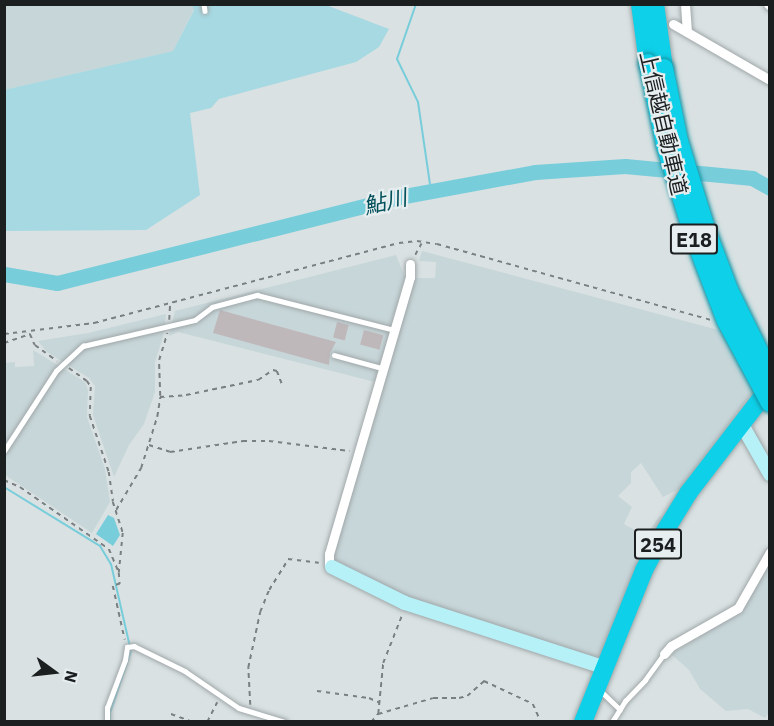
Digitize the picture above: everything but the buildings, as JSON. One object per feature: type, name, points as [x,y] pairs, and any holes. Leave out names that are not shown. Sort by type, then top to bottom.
[{"type":"highway","name":"上信越自動車道","points":[[640,4],[656,66],[706,229],[729,290],[770,374]]},
{"type":"highway","name":"上信越自動車道","points":[[655,4],[656,66],[667,152],[692,232],[726,321],[770,404]]},
{"type":"highway","name":"254","points":[[583,722],[603,667],[644,570],[664,531],[689,492],[770,387]]},
{"type":"street","points":[[685,4],[687,32]]},
{"type":"street","points":[[673,24],[770,80]]},
{"type":"street","points":[[410,264],[410,277],[329,554],[331,566],[405,603],[603,667]]},
{"type":"street","points":[[741,423],[770,474]]},
{"type":"street","points":[[664,654],[671,646],[738,608],[770,552]]},
{"type":"lane","points":[[204,4],[205,11]]},
{"type":"lane","points":[[4,451],[62,364],[83,346],[195,320],[212,307],[260,295],[394,330]]},
{"type":"lane","points":[[334,355],[382,368]]},
{"type":"lane","points":[[107,722],[107,708],[130,646],[186,671],[248,711],[285,722]]},
{"type":"lane","points":[[612,722],[664,654]]},
{"type":"lane","points":[[596,687],[620,709]]},
{"type":"path","points":[[410,264],[422,242]]},
{"type":"path","points":[[4,334],[94,323],[399,243],[422,242],[718,322]]},
{"type":"path","points":[[116,511],[137,478],[149,445],[160,397],[159,360],[168,326],[171,303]]},
{"type":"path","points":[[30,331],[35,345],[87,381],[91,387],[90,416],[109,472],[116,511],[124,538],[118,585],[115,586],[130,646]]},
{"type":"path","points":[[4,343],[30,334]]},
{"type":"path","points":[[160,397],[186,395],[258,380],[273,370],[277,371],[282,384]]},
{"type":"path","points":[[149,445],[170,452],[243,441],[269,441],[359,451]]},
{"type":"path","points":[[4,480],[20,487],[105,544],[114,558],[119,573]]},
{"type":"path","points":[[248,711],[248,668],[258,620],[269,590],[288,559],[331,566]]},
{"type":"path","points":[[371,722],[378,714],[383,663],[396,635],[405,603]]},
{"type":"path","points":[[378,714],[433,698],[467,696],[484,681],[533,704],[541,722]]},
{"type":"path","points":[[317,692],[369,698],[380,703]]},
{"type":"path","points":[[207,722],[219,699],[225,697]]},
{"type":"path","points":[[171,714],[193,722]]},
{"type":"shaded area","points":[[192,4],[194,9],[173,51],[5,90],[4,5]]},
{"type":"shaded area","points":[[192,5],[326,5],[389,29],[379,47],[356,62],[219,99],[211,108],[190,113],[200,195],[146,230],[5,231],[4,90],[173,51],[194,10]]},
{"type":"shaded area","points":[[422,251],[726,332],[755,389],[681,488],[663,497],[641,463],[631,472],[631,483],[618,496],[632,507],[624,524],[645,536],[659,517],[666,515],[601,656],[595,659],[401,596],[336,563],[332,554],[414,278],[435,278],[436,262],[419,261]]},
{"type":"shaded area","points":[[396,255],[405,277],[375,382],[178,332],[169,336],[175,311]]},
{"type":"shaded area","points":[[166,314],[163,337],[155,362],[155,392],[144,424],[129,445],[114,477],[93,415],[95,386],[89,378],[47,352],[38,341],[88,333]]},
{"type":"shaded area","points":[[33,350],[85,382],[88,390],[87,417],[105,469],[110,502],[92,533],[5,475],[5,363],[15,362],[15,367],[34,366]]},
{"type":"shaded area","points":[[108,515],[114,518],[120,535],[113,546],[96,534]]},
{"type":"shaded area","points":[[769,562],[770,711],[765,718],[748,709],[726,711],[700,689],[689,670],[671,654],[739,613]]},
{"type":"waterway","points":[[416,4],[397,59],[418,102],[431,191]]},
{"type":"waterway","name":"鮎川","points":[[4,274],[57,283],[399,197],[535,172],[625,166],[752,178],[770,188]]},
{"type":"waterway","points":[[4,487],[100,546],[111,564],[131,651],[110,713],[110,722]]}]
